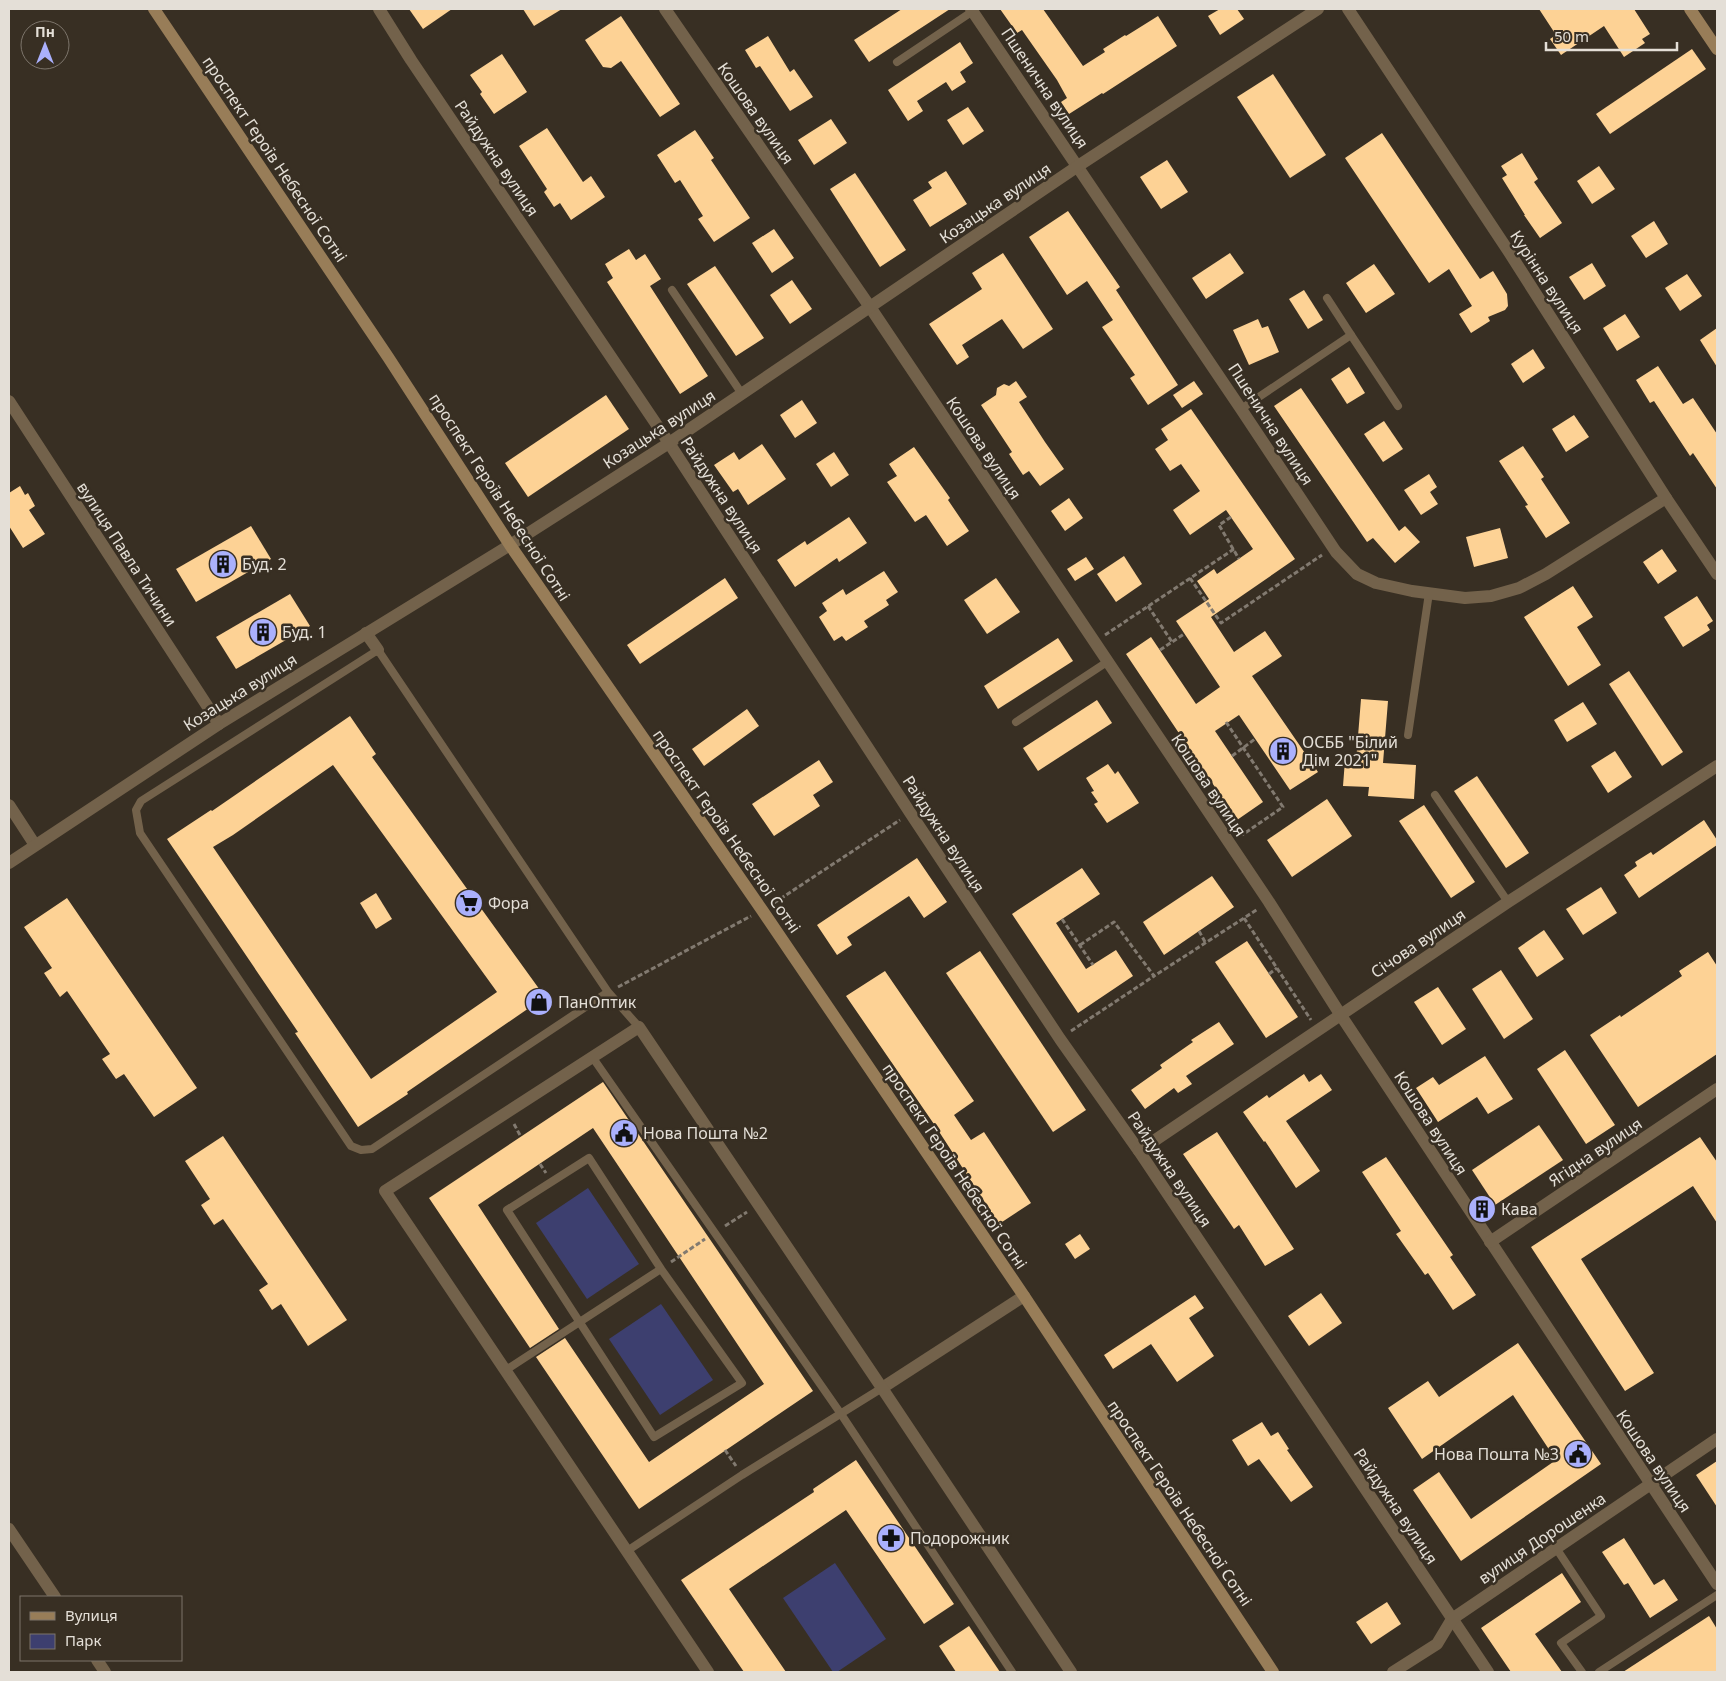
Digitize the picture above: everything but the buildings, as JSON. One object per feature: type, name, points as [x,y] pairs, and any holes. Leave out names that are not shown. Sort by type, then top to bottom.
[{"type":"street","name":"проспект Героїв Небесної Сотні","points":[[154,9],[383,349],[510,545],[768,918],[1024,1296],[1273,1672]]},
{"type":"street","name":"Райдужна вулиця","points":[[379,9],[411,60],[669,443],[911,814],[1060,1038],[1139,1151],[1488,1672]]},
{"type":"street","name":"Кошова вулиця","points":[[665,9],[870,307],[1228,844],[1269,902],[1340,1014],[1717,1584]]},
{"type":"street","name":"Козацька вулиця","points":[[9,863],[218,724],[510,545],[669,443],[1078,166],[1318,9]]},
{"type":"street","name":"Курінна вулиця","points":[[1348,9],[1509,252],[1666,498],[1717,574]]},
{"type":"street","points":[[1690,9],[1717,50]]},
{"type":"street","name":"Пшенична вулиця","points":[[972,10],[1242,409],[1332,547],[1357,574],[1376,583],[1429,593],[1465,598],[1491,596],[1519,588],[1546,574],[1666,498]]},
{"type":"street","name":"вулиця Павла Тичини","points":[[9,401],[218,724]]},
{"type":"street","points":[[366,633],[378,650]]},
{"type":"street","name":"Січова вулиця","points":[[1139,1151],[1508,902],[1717,766]]},
{"type":"street","points":[[9,805],[35,845]]},
{"type":"street","points":[[708,1672],[385,1191],[639,1027],[1071,1672]]},
{"type":"street","name":"Ягідна вулиця","points":[[1490,1242],[1717,1089]]},
{"type":"street","points":[[882,1388],[1024,1296]]},
{"type":"street","name":"вулиця Дорошенка","points":[[1393,1672],[1437,1644],[1452,1620],[1717,1439]]},
{"type":"street","points":[[9,1529],[54,1596]]},
{"type":"street","points":[[98,1661],[105,1672]]},
{"type":"lane","points":[[898,62],[972,10]]},
{"type":"lane","points":[[672,290],[742,394]]},
{"type":"lane","points":[[1327,298],[1398,406]]},
{"type":"lane","points":[[1242,409],[1351,335]]},
{"type":"lane","points":[[1408,735],[1429,593]]},
{"type":"lane","points":[[608,992],[372,1148],[361,1150],[352,1146],[140,834],[136,810],[141,801],[378,650],[608,992],[639,1027]]},
{"type":"lane","points":[[1016,722],[1107,662]]},
{"type":"lane","points":[[1435,795],[1508,902]]},
{"type":"lane","points":[[593,1058],[841,1414],[1012,1672]]},
{"type":"lane","points":[[589,1158],[661,1269],[742,1383],[654,1437],[507,1210],[589,1158]]},
{"type":"lane","points":[[506,1370],[661,1269]]},
{"type":"lane","points":[[626,1550],[882,1388]]},
{"type":"lane","points":[[1556,1548],[1601,1616],[1561,1643],[1582,1672]]},
{"type":"lane","points":[[1599,1672],[1717,1595]]},
{"type":"path","points":[[1231,518],[1219,525],[1239,559]]},
{"type":"path","points":[[1190,578],[1221,623],[1332,547]]},
{"type":"path","points":[[1094,643],[1234,549]]},
{"type":"path","points":[[1148,606],[1172,642]]},
{"type":"path","points":[[1160,650],[1184,634]]},
{"type":"path","points":[[1226,722],[1284,807],[1228,844]]},
{"type":"path","points":[[1232,756],[1255,739]]},
{"type":"path","points":[[1060,1038],[1269,902]]},
{"type":"path","points":[[1244,918],[1318,1030]]},
{"type":"path","points":[[1062,919],[1093,965]]},
{"type":"path","points":[[1080,945],[1114,922],[1154,976]]},
{"type":"path","points":[[1198,931],[1206,942]]},
{"type":"path","points":[[1269,974],[1277,968]]},
{"type":"path","points":[[725,1450],[742,1475]]},
{"type":"green space","points":[[588,1188],[639,1264],[587,1299],[536,1223]]},
{"type":"green space","points":[[661,1304],[713,1380],[660,1415],[609,1339]]},
{"type":"green space","points":[[835,1563],[886,1639],[837,1672],[833,1672],[783,1598]]},
{"type":"place","name":"Буд. 2","points":[[223,564]]},
{"type":"place","name":"Буд. 1","points":[[263,632]]},
{"type":"place","name":"ОСББ \"Білий Дім 2021\"","points":[[1283,751]]},
{"type":"place","name":"Фора","points":[[469,903]]},
{"type":"place","name":"ПанОптик","points":[[539,1002]]},
{"type":"place","name":"Нова Пошта №2","points":[[624,1133]]},
{"type":"place","name":"Кава","points":[[1482,1209]]},
{"type":"place","name":"Нова Пошта №3","points":[[1578,1454]]},
{"type":"place","name":"Подорожник","points":[[891,1538]]}]
